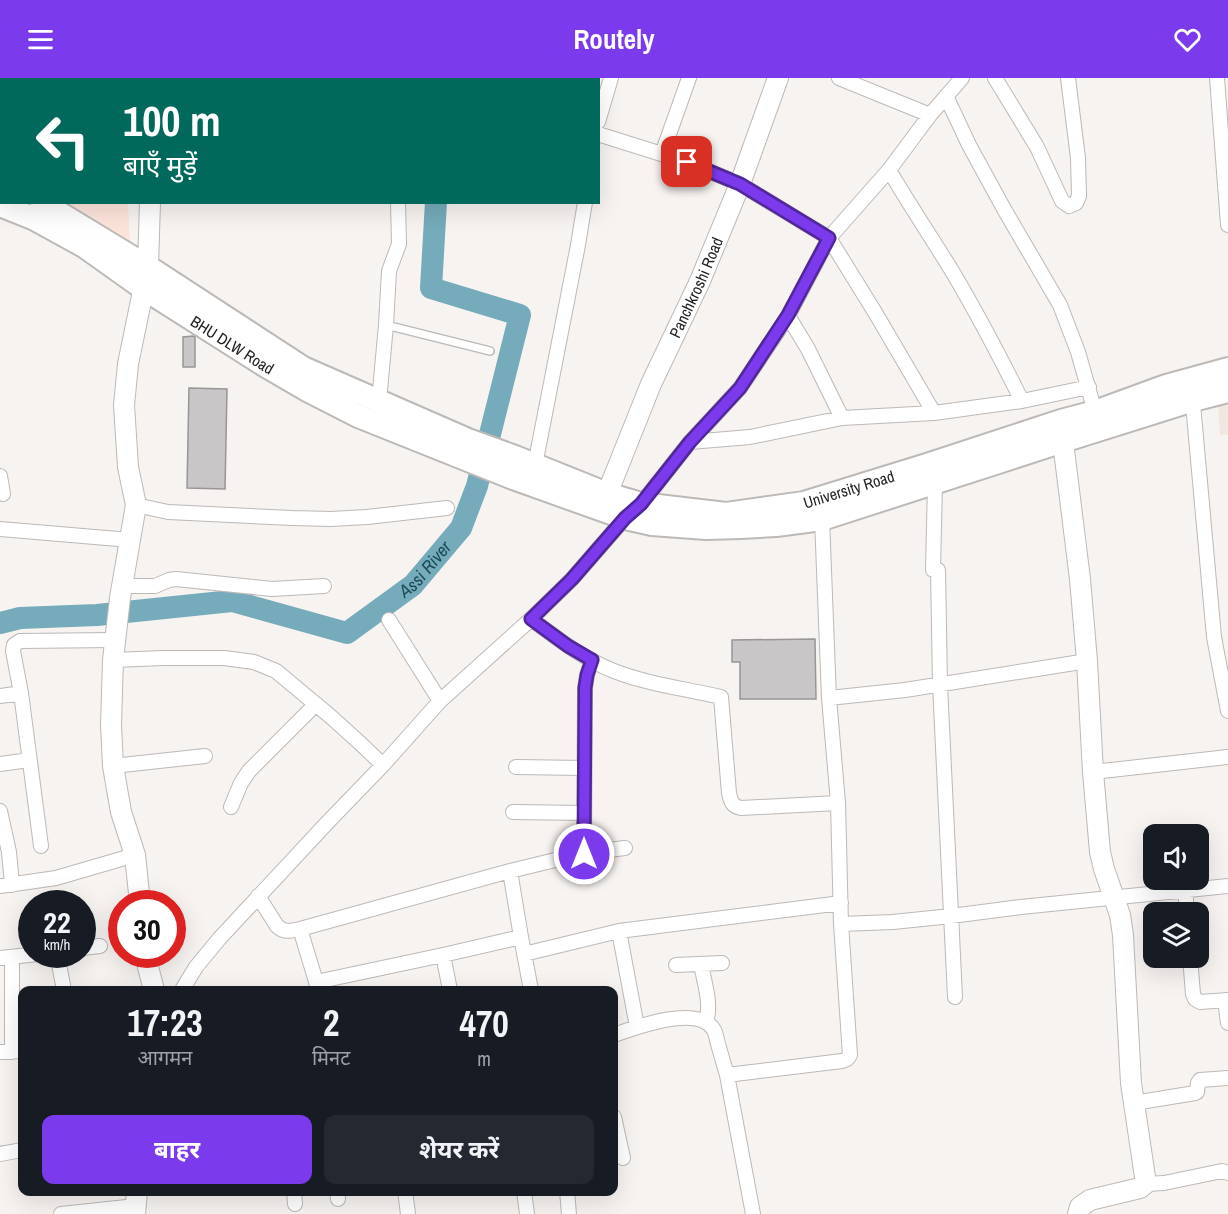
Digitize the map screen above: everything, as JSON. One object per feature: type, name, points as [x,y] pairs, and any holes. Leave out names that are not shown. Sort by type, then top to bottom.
[{"type":"main road","name":"BHU DLW Road","points":[[44,204],[266,366],[309,391],[358,416],[476,463],[521,467]]},
{"type":"main road","name":"BHU DLW Road","points":[[0,205],[35,219],[146,277],[303,368],[468,440]]},
{"type":"main road","name":"University Road","points":[[468,440],[521,467],[607,494],[633,511],[726,514],[804,503],[927,465],[1062,431],[1095,412],[1166,386],[1192,390],[1228,369]]},
{"type":"main road","points":[[521,467],[633,511],[652,524],[706,528],[776,525],[822,519],[935,483],[1062,431],[1192,390],[1228,391]]},
{"type":"street","points":[[600,115],[611,78]]},
{"type":"street","points":[[662,154],[689,78]]},
{"type":"street","name":"Panchkroshi Road","points":[[607,494],[651,384],[700,281],[740,184],[778,78]]},
{"type":"street","points":[[839,78],[865,83],[930,116]]},
{"type":"street","points":[[184,986],[196,967],[258,896],[383,765],[440,701],[572,579],[633,511],[690,442],[740,388],[788,315],[829,238],[888,170],[962,78]]},
{"type":"street","points":[[995,78],[1037,147],[1062,201],[1069,206],[1076,203],[1079,196],[1078,158],[1068,78]]},
{"type":"street","points":[[1217,78],[1228,225]]},
{"type":"street","points":[[946,96],[969,145],[1060,305],[1089,387],[1095,412]]},
{"type":"street","points":[[600,135],[687,162],[740,184],[829,238],[934,413]]},
{"type":"street","points":[[888,170],[993,343],[1022,401]]},
{"type":"street","points":[[139,890],[135,855],[121,812],[113,766],[111,725],[116,633],[136,505],[128,467],[124,405],[128,364],[146,277],[150,204]]},
{"type":"street","points":[[379,401],[389,271],[399,244],[398,204]]},
{"type":"street","points":[[521,467],[578,245],[585,204]]},
{"type":"street","points":[[788,315],[808,349],[842,418]]},
{"type":"street","points":[[690,442],[750,437],[842,418],[934,413],[1022,401],[1089,387]]},
{"type":"street","points":[[1192,390],[1228,711]]},
{"type":"street","points":[[1062,431],[1080,579],[1093,772],[1101,852],[1104,869],[1120,915],[1123,935],[1131,1083],[1145,1184]]},
{"type":"street","points":[[0,476],[3,494]]},
{"type":"street","points":[[935,483],[935,570],[956,997]]},
{"type":"street","points":[[136,505],[177,513],[302,519],[367,517],[447,508]]},
{"type":"street","points":[[727,1075],[842,1061],[850,1055],[838,803],[829,698],[822,519]]},
{"type":"street","points":[[0,529],[130,540]]},
{"type":"street","points":[[121,592],[155,586],[176,579],[272,589],[324,586]]},
{"type":"street","points":[[531,619],[568,646],[613,670],[641,679],[722,697],[729,793],[730,801],[734,806],[741,808],[838,803]]},
{"type":"street","points":[[390,620],[440,701]]},
{"type":"street","points":[[41,846],[14,645],[20,641],[116,633]]},
{"type":"street","points":[[114,660],[224,658],[254,662],[276,671],[362,744],[383,765]]},
{"type":"street","points":[[584,854],[585,688],[592,660]]},
{"type":"street","points":[[829,698],[940,685],[1087,661]]},
{"type":"street","points":[[0,696],[21,693]]},
{"type":"street","points":[[231,807],[249,771],[316,704]]},
{"type":"street","points":[[113,766],[205,756]]},
{"type":"street","points":[[1093,772],[1228,757]]},
{"type":"street","points":[[0,764],[29,760]]},
{"type":"street","points":[[516,767],[584,768]]},
{"type":"street","points":[[0,811],[9,852],[6,885],[56,878],[135,855]]},
{"type":"street","points":[[513,812],[584,813]]},
{"type":"street","points":[[258,896],[280,930],[287,931],[510,871],[584,854],[625,848]]},
{"type":"street","points":[[510,871],[530,986]]},
{"type":"street","points":[[1209,888],[1228,886]]},
{"type":"street","points":[[842,924],[893,922],[1185,890],[1186,902]]},
{"type":"street","points":[[524,954],[619,931],[841,903]]},
{"type":"street","points":[[300,929],[317,986],[521,937]]},
{"type":"street","points":[[619,931],[637,1027]]},
{"type":"street","points":[[96,946],[100,946]]},
{"type":"street","points":[[443,956],[449,986]]},
{"type":"street","points":[[6,958],[11,1052]]},
{"type":"street","points":[[676,965],[722,963]]},
{"type":"street","points":[[701,964],[709,1014],[706,1022]]},
{"type":"street","points":[[60,968],[63,986]]},
{"type":"street","points":[[149,968],[153,986]]},
{"type":"street","points":[[1191,968],[1195,999],[1200,1002],[1227,1000],[1228,1023]]},
{"type":"street","points":[[618,1034],[637,1027],[681,1018],[694,1018],[706,1022],[714,1030],[727,1075],[753,1214]]},
{"type":"street","points":[[1134,1103],[1195,1093],[1200,1080],[1228,1078]]},
{"type":"street","points":[[618,1135],[623,1158]]},
{"type":"street","points":[[0,1154],[18,1151]]},
{"type":"street","points":[[1078,1214],[1080,1207],[1090,1200],[1134,1190],[1145,1184],[1164,1183],[1222,1171],[1228,1173]]},
{"type":"street","points":[[406,1196],[408,1214]]},
{"type":"street","points":[[525,1196],[527,1214]]},
{"type":"street","points":[[567,1196],[569,1214]]},
{"type":"street","points":[[61,1214],[136,1204]]},
{"type":"lane","points":[[386,326],[490,351]]},
{"type":"shaded area","points":[[70,204],[128,204],[130,242]]},
{"type":"shaded area","points":[[1218,406],[1228,406],[1228,435],[1220,435]]},
{"type":"building","points":[[183,337],[195,337],[195,367],[183,367]]},
{"type":"building","points":[[189,388],[227,389],[225,489],[187,488]]},
{"type":"building","points":[[815,639],[816,699],[740,699],[740,662],[732,662],[732,640]]},
{"type":"waterway","name":"Assi River","points":[[0,623],[20,618],[97,615],[232,601],[347,633],[413,585],[461,528],[477,486],[520,315],[431,288],[436,204]]},
{"type":"route","points":[[584,854],[585,688],[592,660],[531,619],[572,579],[625,518],[641,504],[690,442],[740,388],[788,315],[829,238],[740,184],[687,162]]}]
